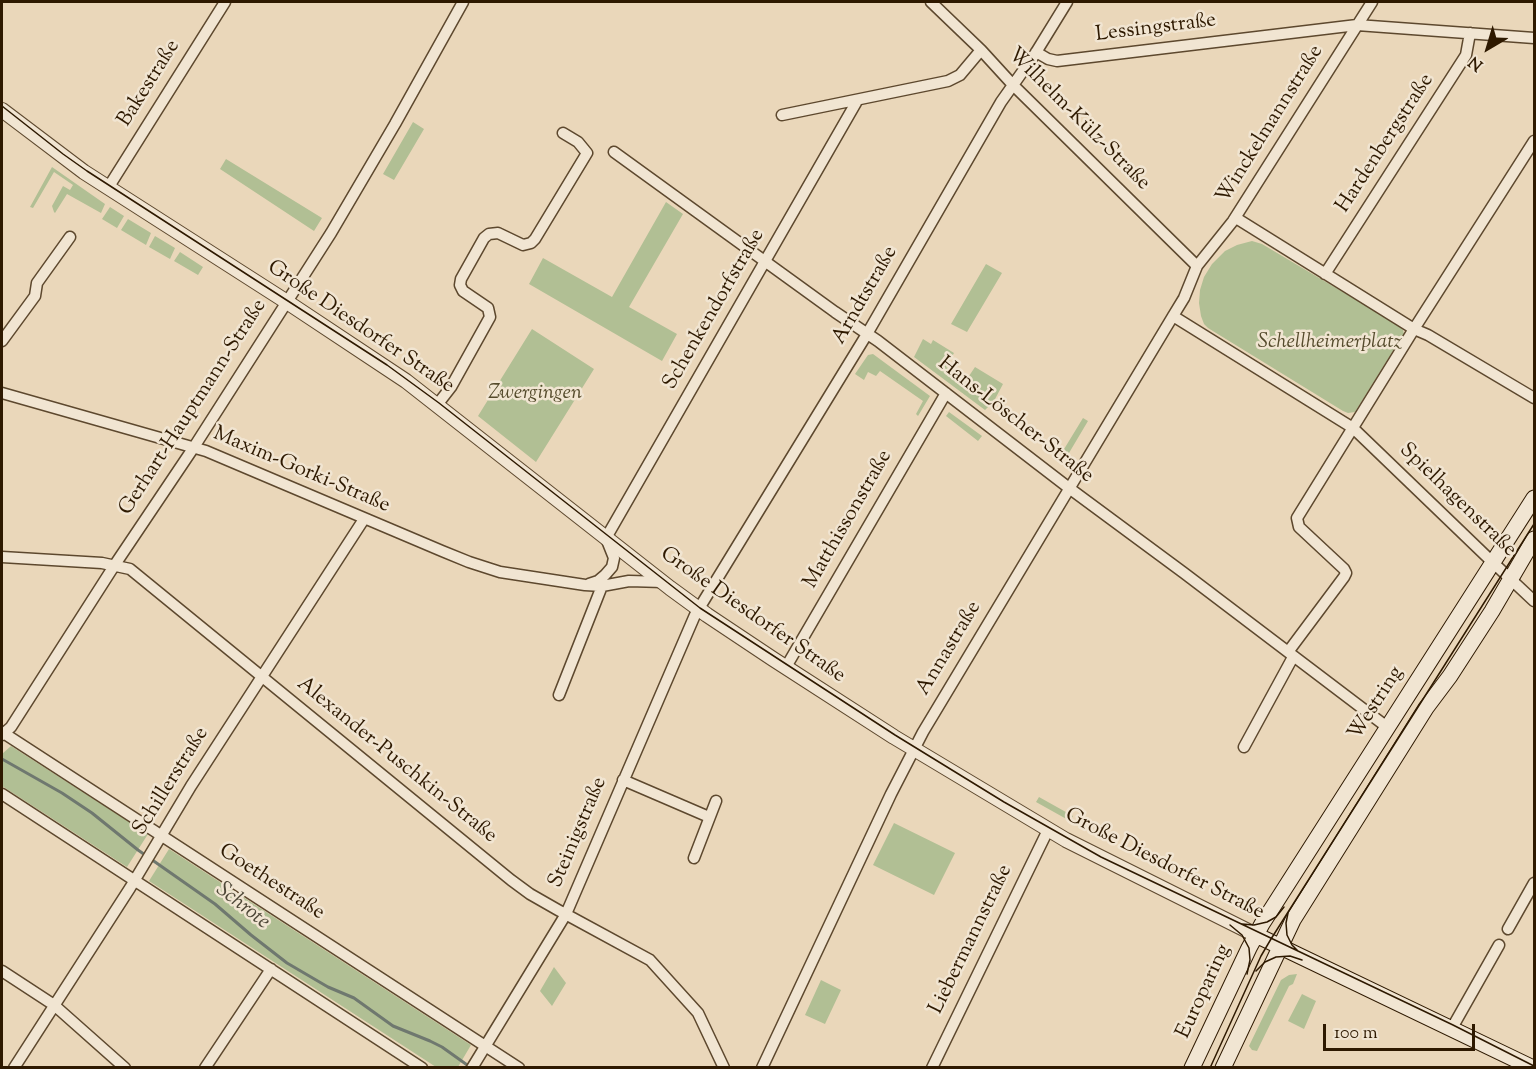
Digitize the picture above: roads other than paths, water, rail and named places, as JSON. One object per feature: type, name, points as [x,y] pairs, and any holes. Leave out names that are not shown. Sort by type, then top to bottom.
[{"type":"main road","name":"Westring","points":[[1256,934],[1534,498]]},
{"type":"main road","name":"Westring","points":[[1280,946],[1293,920],[1426,708],[1471,645],[1534,538]]},
{"type":"main road","name":"Große Diesdorfer Straße","points":[[1256,934],[1533,1068]]},
{"type":"main road","name":"Europaring","points":[[1192,1068],[1256,934]]},
{"type":"main road","points":[[1223,1068],[1280,946]]},
{"type":"street","name":"Bakestraße","points":[[108,188],[225,2]]},
{"type":"street","name":"Gerhart-Hauptmann-Straße","points":[[2,733],[11,727],[331,233],[463,2]]},
{"type":"street","name":"Wilhelm-Külz-Straße","points":[[931,2],[1197,266]]},
{"type":"street","name":"Arndtstraße","points":[[698,609],[867,334],[997,109],[1067,2]]},
{"type":"street","name":"Winckelmannstraße","points":[[1197,266],[1236,218],[1372,2]]},
{"type":"street","name":"Lessingstraße","points":[[1036,52],[1048,59],[1058,61],[1357,25],[1534,38]]},
{"type":"street","name":"Hardenbergstraße","points":[[1325,274],[1466,55],[1470,33]]},
{"type":"street","points":[[782,115],[951,80],[960,75],[981,51]]},
{"type":"street","name":"Schenkendorfstraße","points":[[606,538],[857,100]]},
{"type":"street","name":"Große Diesdorfer Straße","points":[[2,110],[108,188],[401,377],[698,609],[786,667],[913,749],[1048,830],[1095,856],[1256,934]]},
{"type":"street","points":[[437,405],[450,387],[490,316],[488,308],[465,293],[460,285],[461,279],[484,238],[489,234],[498,233],[523,245],[535,240],[587,153],[578,142],[562,133]]},
{"type":"street","points":[[1244,747],[1290,654],[1346,574],[1344,569],[1299,527],[1297,520],[1414,328],[1534,141]]},
{"type":"street","name":"Hans-Löscher-Straße","points":[[614,152],[867,334],[1387,727]]},
{"type":"street","points":[[1236,218],[1414,328],[1534,398]]},
{"type":"street","points":[[2,341],[35,296],[37,283],[70,237]]},
{"type":"street","name":"Annastraße","points":[[762,1068],[913,749],[1184,298],[1197,266]]},
{"type":"street","points":[[1173,316],[1353,428]]},
{"type":"street","name":"Maxim-Gorki-Straße","points":[[2,393],[206,451],[364,519],[459,558],[500,572],[585,585],[602,586],[629,581],[663,582]]},
{"type":"street","name":"Matthissonstraße","points":[[786,667],[946,393]]},
{"type":"street","name":"Spielhagenstraße","points":[[1353,428],[1534,601]]},
{"type":"street","name":"Schillerstraße","points":[[15,1068],[144,865],[191,786],[364,519]]},
{"type":"street","points":[[585,585],[598,580],[612,567],[614,558],[606,538]]},
{"type":"street","name":"Alexander-Puschkin-Straße","points":[[2,557],[102,563],[130,569],[505,876],[566,915],[650,960],[698,1013],[724,1068]]},
{"type":"street","points":[[559,695],[602,586]]},
{"type":"street","name":"Steinigstraße","points":[[474,1064],[566,915],[622,780],[698,609]]},
{"type":"street","name":"Goethestraße","points":[[2,733],[519,1068]]},
{"type":"street","points":[[622,780],[709,817]]},
{"type":"street","points":[[2,794],[422,1068]]},
{"type":"street","points":[[694,858],[716,801]]},
{"type":"street","name":"Liebermannstraße","points":[[932,1068],[1048,830]]},
{"type":"street","points":[[1508,929],[1534,883]]},
{"type":"street","points":[[1452,1028],[1498,945]]},
{"type":"street","points":[[205,1068],[272,969]]},
{"type":"street","points":[[2,971],[54,1005],[125,1068]]},
{"type":"waterway","name":"Schrote","points":[[2,759],[92,813],[138,850],[215,904],[287,963],[328,987],[354,998],[393,1026],[442,1047],[470,1067]]},
{"type":"tram line","points":[[2,106],[87,171],[387,365],[439,403],[700,608],[895,735],[1004,802],[1101,857],[1534,1066]]},
{"type":"tram line","points":[[1210,1068],[1271,939],[1534,524]]},
{"type":"tram line","points":[[1242,924],[1254,925],[1267,922],[1276,917],[1284,907]]},
{"type":"tram line","points":[[1288,913],[1287,935],[1298,951]]},
{"type":"tram line","points":[[1230,925],[1242,935],[1249,948],[1250,960],[1247,974]]},
{"type":"tram line","points":[[1256,971],[1265,962],[1276,957],[1290,956],[1302,960]]},
{"type":"park label","name":"Schellheimerplatz","points":[[1330,343]]},
{"type":"park label","name":"Zwergingen","points":[[535,394]]}]
